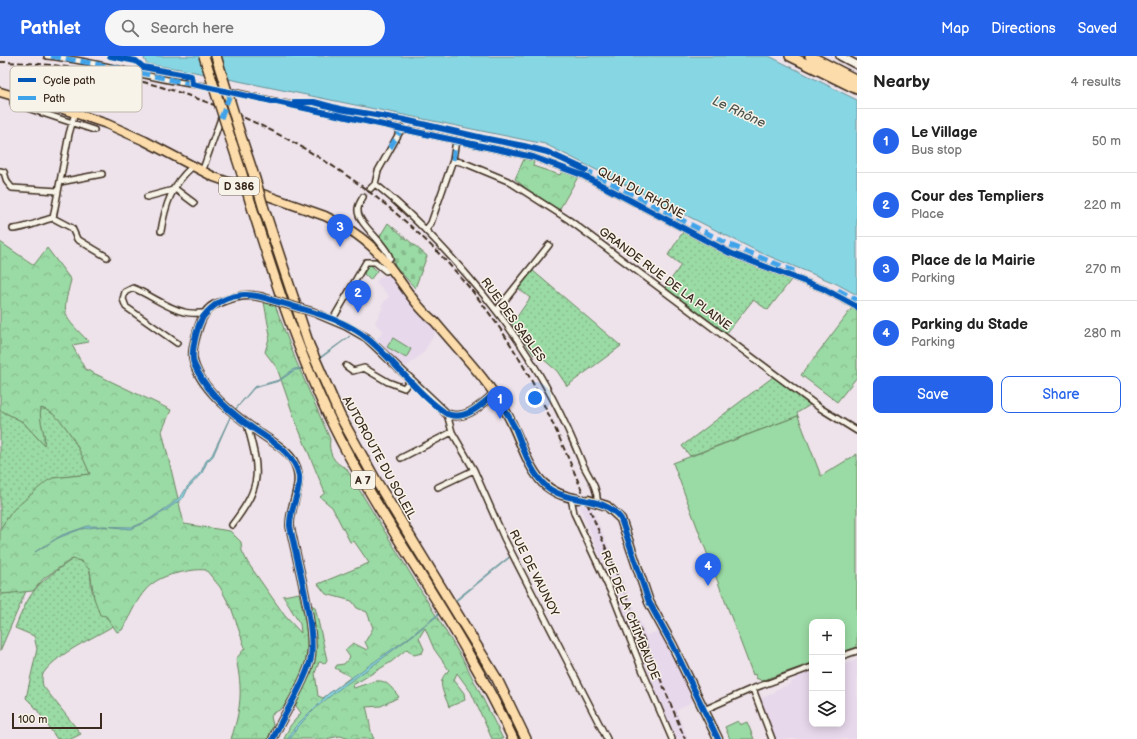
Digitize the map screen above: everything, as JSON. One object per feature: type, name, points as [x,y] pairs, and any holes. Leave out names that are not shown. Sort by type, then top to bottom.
[{"type":"highway","name":"AUTOROUTE DU SOLEIL","points":[[204,56],[280,295],[299,349],[332,422],[365,484],[487,686],[513,739]]},
{"type":"highway","name":"AUTOROUTE DU SOLEIL","points":[[216,56],[263,206],[309,345],[340,416],[375,479],[496,679],[526,739]]},
{"type":"highway","points":[[790,56],[857,89]]},
{"type":"highway","points":[[810,56],[857,80]]},
{"type":"main road","points":[[840,56],[857,64]]},
{"type":"main road","name":"D 386","points":[[0,92],[10,94]]},
{"type":"main road","name":"D 386","points":[[71,112],[137,137],[202,172],[340,223],[377,252],[494,394],[507,414],[539,478],[552,490],[574,498]]},
{"type":"main road","points":[[273,739],[305,676],[312,651],[308,617],[290,526],[290,513],[299,478],[295,464],[284,451],[247,424],[205,386],[193,362],[194,345],[200,322],[210,307],[230,297],[244,295],[260,297],[333,319],[367,338],[447,414],[456,416],[465,415],[494,394]]},
{"type":"main road","points":[[593,501],[607,506],[621,519],[649,602],[671,642],[718,739]]},
{"type":"street","name":"QUAI DU RHÔNE","points":[[47,56],[106,66]]},
{"type":"street","name":"QUAI DU RHÔNE","points":[[142,73],[230,94],[524,154],[582,175],[725,250],[828,290],[857,307]]},
{"type":"street","points":[[37,112],[71,124],[94,130]]},
{"type":"street","points":[[53,218],[71,124],[75,113]]},
{"type":"street","points":[[202,172],[222,118]]},
{"type":"street","points":[[370,189],[375,184],[378,171],[402,128]]},
{"type":"street","points":[[426,230],[431,223],[453,160],[456,140]]},
{"type":"street","name":"GRANDE RUE DE LA PLAINE","points":[[453,160],[467,164],[508,181],[569,220],[820,408],[857,431]]},
{"type":"street","points":[[161,232],[167,203],[173,189],[180,179],[192,167]]},
{"type":"street","points":[[0,170],[4,172],[7,182],[12,188],[58,191]]},
{"type":"street","points":[[60,182],[102,174]]},
{"type":"street","name":"RUE DES SABLES","points":[[375,184],[426,230],[459,265],[497,310],[524,347],[558,406],[588,477],[596,490],[593,501]]},
{"type":"street","points":[[147,197],[173,189]]},
{"type":"street","points":[[173,189],[194,203]]},
{"type":"street","points":[[363,197],[358,207],[360,219],[377,237],[388,254],[390,258],[386,262]]},
{"type":"street","points":[[13,229],[28,227],[40,221],[53,218],[72,228],[77,239],[107,257]]},
{"type":"street","points":[[497,310],[549,246]]},
{"type":"street","points":[[333,319],[366,262],[375,262],[386,271],[392,269]]},
{"type":"street","points":[[177,343],[126,307],[123,300],[125,292],[133,288],[144,292],[168,306],[185,312],[206,313]]},
{"type":"street","points":[[346,366],[353,371],[364,368],[388,382],[404,388],[410,380]]},
{"type":"street","name":"RUE DE VAUNOY","points":[[447,414],[452,432],[474,470],[504,538],[607,739]]},
{"type":"street","points":[[232,525],[248,504],[255,488],[256,459],[247,424]]},
{"type":"street","points":[[400,458],[452,432]]},
{"type":"street","points":[[438,487],[474,470]]},
{"type":"street","name":"RUE DE LA CHIMBAUDE","points":[[574,498],[574,512],[615,601],[641,668],[672,739]]},
{"type":"street","points":[[845,655],[857,651]]},
{"type":"street","points":[[704,710],[752,689],[809,668]]},
{"type":"street","points":[[752,689],[772,739]]},
{"type":"shaded area","points":[[381,276],[391,276],[436,332],[423,353],[406,367],[402,363],[400,364],[376,340],[383,332],[375,323],[383,307],[381,306],[389,296],[376,282]]},
{"type":"shaded area","points":[[579,504],[591,506],[646,635],[660,631],[695,700],[676,711],[688,739],[675,739]]},
{"type":"shaded area","points":[[857,660],[857,739],[775,739],[760,699],[774,693],[775,690],[791,684],[791,682],[795,680],[796,682],[795,677],[809,672],[809,727],[845,727],[845,664]]},
{"type":"green space","points":[[524,159],[534,161],[533,166],[560,175],[562,171],[578,177],[559,210],[529,191],[515,179]]},
{"type":"green space","points":[[388,223],[427,256],[415,288],[395,266],[392,254],[380,236]]},
{"type":"green space","points":[[683,232],[725,253],[791,280],[768,310],[753,300],[726,334],[665,288],[681,265],[668,255]]},
{"type":"green space","points":[[0,242],[34,265],[47,248],[71,280],[65,309],[69,321],[89,342],[72,345],[85,369],[171,410],[162,431],[184,524],[230,531],[241,542],[242,551],[248,563],[285,616],[301,633],[300,624],[283,596],[299,593],[307,632],[304,669],[292,694],[284,706],[273,713],[271,717],[273,725],[268,739],[231,739],[237,718],[240,699],[240,680],[236,659],[245,648],[232,610],[220,587],[206,570],[178,573],[166,576],[156,581],[142,594],[122,630],[117,632],[106,616],[100,615],[94,598],[90,570],[81,561],[72,559],[44,578],[33,591],[2,594],[0,590],[0,529],[13,510],[47,481],[53,478],[90,474],[71,435],[58,418],[50,412],[41,408],[40,418],[44,436],[44,445],[23,422],[0,410]]},
{"type":"green space","points":[[371,265],[377,271],[370,280],[364,274],[367,266]]},
{"type":"green space","points":[[532,270],[621,346],[567,386],[557,371],[536,353],[534,355],[512,324],[530,298],[518,288]]},
{"type":"green space","points":[[264,302],[275,305],[296,361],[330,439],[332,456],[341,466],[346,468],[465,663],[503,739],[492,739],[471,692],[457,673],[454,680],[464,693],[465,700],[449,707],[443,692],[442,679],[449,670],[434,649],[425,628],[419,638],[424,649],[422,653],[414,655],[407,649],[391,662],[353,685],[354,688],[375,681],[384,682],[399,697],[381,706],[366,707],[371,732],[374,739],[350,739],[340,736],[326,739],[284,739],[290,726],[301,713],[294,703],[312,672],[315,652],[311,605],[315,607],[327,660],[325,663],[319,662],[315,673],[318,696],[323,698],[351,677],[335,668],[337,665],[344,664],[350,657],[345,650],[353,643],[367,650],[368,648],[365,642],[373,628],[367,612],[357,608],[352,601],[326,594],[318,584],[369,563],[354,541],[350,542],[332,507],[320,497],[325,493],[295,420],[277,368],[265,352],[270,335]]},
{"type":"green space","points":[[852,308],[857,311],[857,377],[837,402],[801,375]]},
{"type":"green space","points":[[393,338],[411,349],[406,358],[387,347]]},
{"type":"green space","points":[[773,377],[810,405],[797,413],[798,416],[690,456],[682,446]]},
{"type":"green space","points":[[41,408],[58,418],[65,426],[77,445],[90,474],[53,478],[13,510],[0,529],[0,410],[23,422],[44,445],[45,440],[40,419]]},
{"type":"green space","points":[[798,416],[821,476],[857,454],[857,647],[845,651],[845,619],[809,619],[809,664],[761,681],[757,679],[755,674],[753,675],[673,463]]},
{"type":"green space","points":[[73,559],[81,561],[89,570],[91,587],[95,599],[113,626],[67,652],[51,664],[43,675],[43,686],[81,734],[71,739],[57,739],[35,707],[26,698],[37,649],[34,636],[15,628],[31,595],[51,574]]},
{"type":"green space","points":[[0,590],[2,594],[26,591],[0,651]]},
{"type":"green space","points":[[738,721],[740,725],[747,722],[754,739],[730,739],[725,727]]},
{"type":"water","name":"Le Rhône","points":[[145,56],[769,56],[857,100],[857,295],[837,284],[759,252],[545,144],[180,69],[147,64],[144,59]]},
{"type":"water","points":[[350,336],[306,369],[295,370],[279,381],[254,388],[234,411],[254,387],[279,380],[294,369],[305,368]]},
{"type":"water","points":[[231,415],[213,456],[207,462],[202,473],[188,488],[184,497],[165,511],[148,521],[131,529],[108,526],[133,527],[147,521],[172,504],[182,495],[187,487],[201,472],[206,461],[212,455]]},
{"type":"water","points":[[88,526],[102,526],[81,529],[58,538],[35,552],[62,535]]},
{"type":"water","points":[[509,557],[415,634],[332,694],[309,715],[290,739],[288,739],[295,727],[328,694],[407,639]]},
{"type":"tunnel","points":[[363,197],[370,189]]},
{"type":"railway","points":[[0,62],[49,66]]},
{"type":"railway","points":[[142,82],[219,107],[287,139],[351,179],[410,226],[462,279],[507,339],[521,361],[545,407],[567,455],[685,739]]},
{"type":"marked path","points":[[51,56],[107,66]]},
{"type":"marked path","points":[[142,73],[194,85]]},
{"type":"marked path","points":[[221,118],[231,92]]},
{"type":"marked path","points":[[390,148],[402,128]]},
{"type":"marked path","points":[[453,160],[456,140]]},
{"type":"marked path","points":[[584,169],[730,245],[794,271]]},
{"type":"marked path","points":[[838,290],[857,300]]},
{"type":"cycle path","points":[[110,56],[136,61],[142,66]]},
{"type":"cycle path","points":[[142,66],[191,76],[192,84],[533,157],[582,175],[730,253],[824,289],[857,307]]},
{"type":"cycle path","points":[[295,102],[314,102],[340,109],[405,120],[524,146],[547,152],[586,170]]},
{"type":"cycle path","points":[[273,739],[307,672],[312,649],[309,615],[290,526],[291,513],[298,489],[299,476],[292,459],[286,452],[239,418],[216,397],[198,373],[193,359],[198,327],[203,317],[211,308],[226,299],[244,295],[259,296],[327,317],[349,326],[368,339],[426,398],[447,414],[454,416],[467,414],[494,394],[513,424],[536,475],[547,487],[556,493],[605,506],[614,511],[621,519],[649,602],[673,646],[718,739]]},
{"type":"place","name":"Place de la Mairie","points":[[340,247]]},
{"type":"place","name":"Cour des Templiers","points":[[358,313]]},
{"type":"place","name":"Le Village","points":[[500,419]]},
{"type":"place","name":"Parking du Stade","points":[[708,586]]}]
